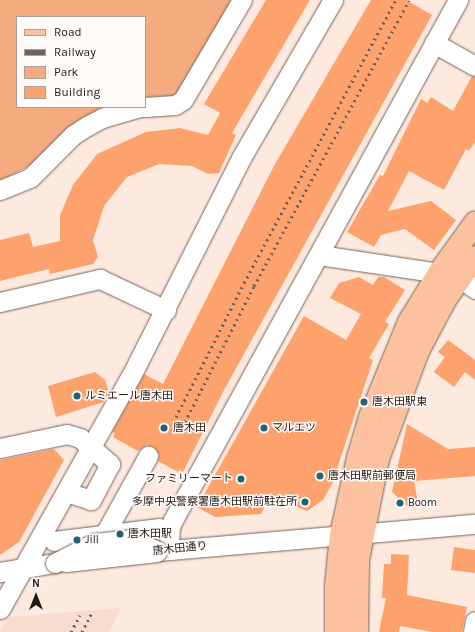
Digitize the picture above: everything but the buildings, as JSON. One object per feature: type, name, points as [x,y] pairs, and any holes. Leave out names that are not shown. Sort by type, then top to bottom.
[{"type":"main road","points":[[357,632],[357,576],[351,534],[358,458],[387,373],[410,322],[439,273],[475,223]]},
{"type":"main road","points":[[336,632],[336,586],[351,534],[405,380],[428,332],[467,283],[475,257]]},
{"type":"street","points":[[146,106],[175,105],[183,100],[242,0]]},
{"type":"street","points":[[0,609],[30,567],[67,492],[166,310],[241,158],[332,0]]},
{"type":"street","points":[[163,551],[173,520],[458,0]]},
{"type":"street","points":[[434,43],[475,66]]},
{"type":"street","points":[[0,190],[30,178],[72,135],[86,126],[102,118],[137,108]]},
{"type":"street","points":[[319,255],[439,273],[467,283]]},
{"type":"street","points":[[0,302],[100,279],[166,310]]},
{"type":"street","points":[[0,448],[67,434],[80,438],[110,464],[91,500],[67,492]]},
{"type":"street","points":[[104,535],[148,456]]},
{"type":"street","name":"唐木田通り","points":[[0,572],[30,567],[58,549],[163,551],[475,524]]},
{"type":"street","points":[[58,549],[104,535],[159,528]]},
{"type":"street","points":[[473,632],[475,622]]},
{"type":"shaded area","points":[[121,608],[109,632],[0,632],[9,617]]},
{"type":"green space","points":[[0,0],[232,0],[176,94],[172,96],[146,97],[146,16],[16,16],[16,108],[104,108],[97,111],[31,165],[0,181]]},
{"type":"railway","points":[[176,417],[244,283],[396,0]]},
{"type":"railway","points":[[185,422],[254,286],[409,0]]},
{"type":"railway","points":[[82,632],[91,614]]},
{"type":"railway","points":[[71,632],[80,615]]},
{"type":"place","name":"ルミエール唐木田","points":[[77,396]]},
{"type":"place","name":"唐木田駅東","points":[[364,402]]},
{"type":"place","name":"唐木田","points":[[164,428]]},
{"type":"place","name":"マルエツ","points":[[264,428]]},
{"type":"place","name":"唐木田駅前郵便局","points":[[320,476]]},
{"type":"place","name":"ファミリーマート","points":[[241,479]]},
{"type":"place","name":"多摩中央警察署唐木田駅前駐在所","points":[[305,502]]},
{"type":"place","name":"Boom","points":[[400,503]]},
{"type":"place","name":"唐木田駅","points":[[120,534]]},
{"type":"place","name":"Jill","points":[[77,540]]}]
